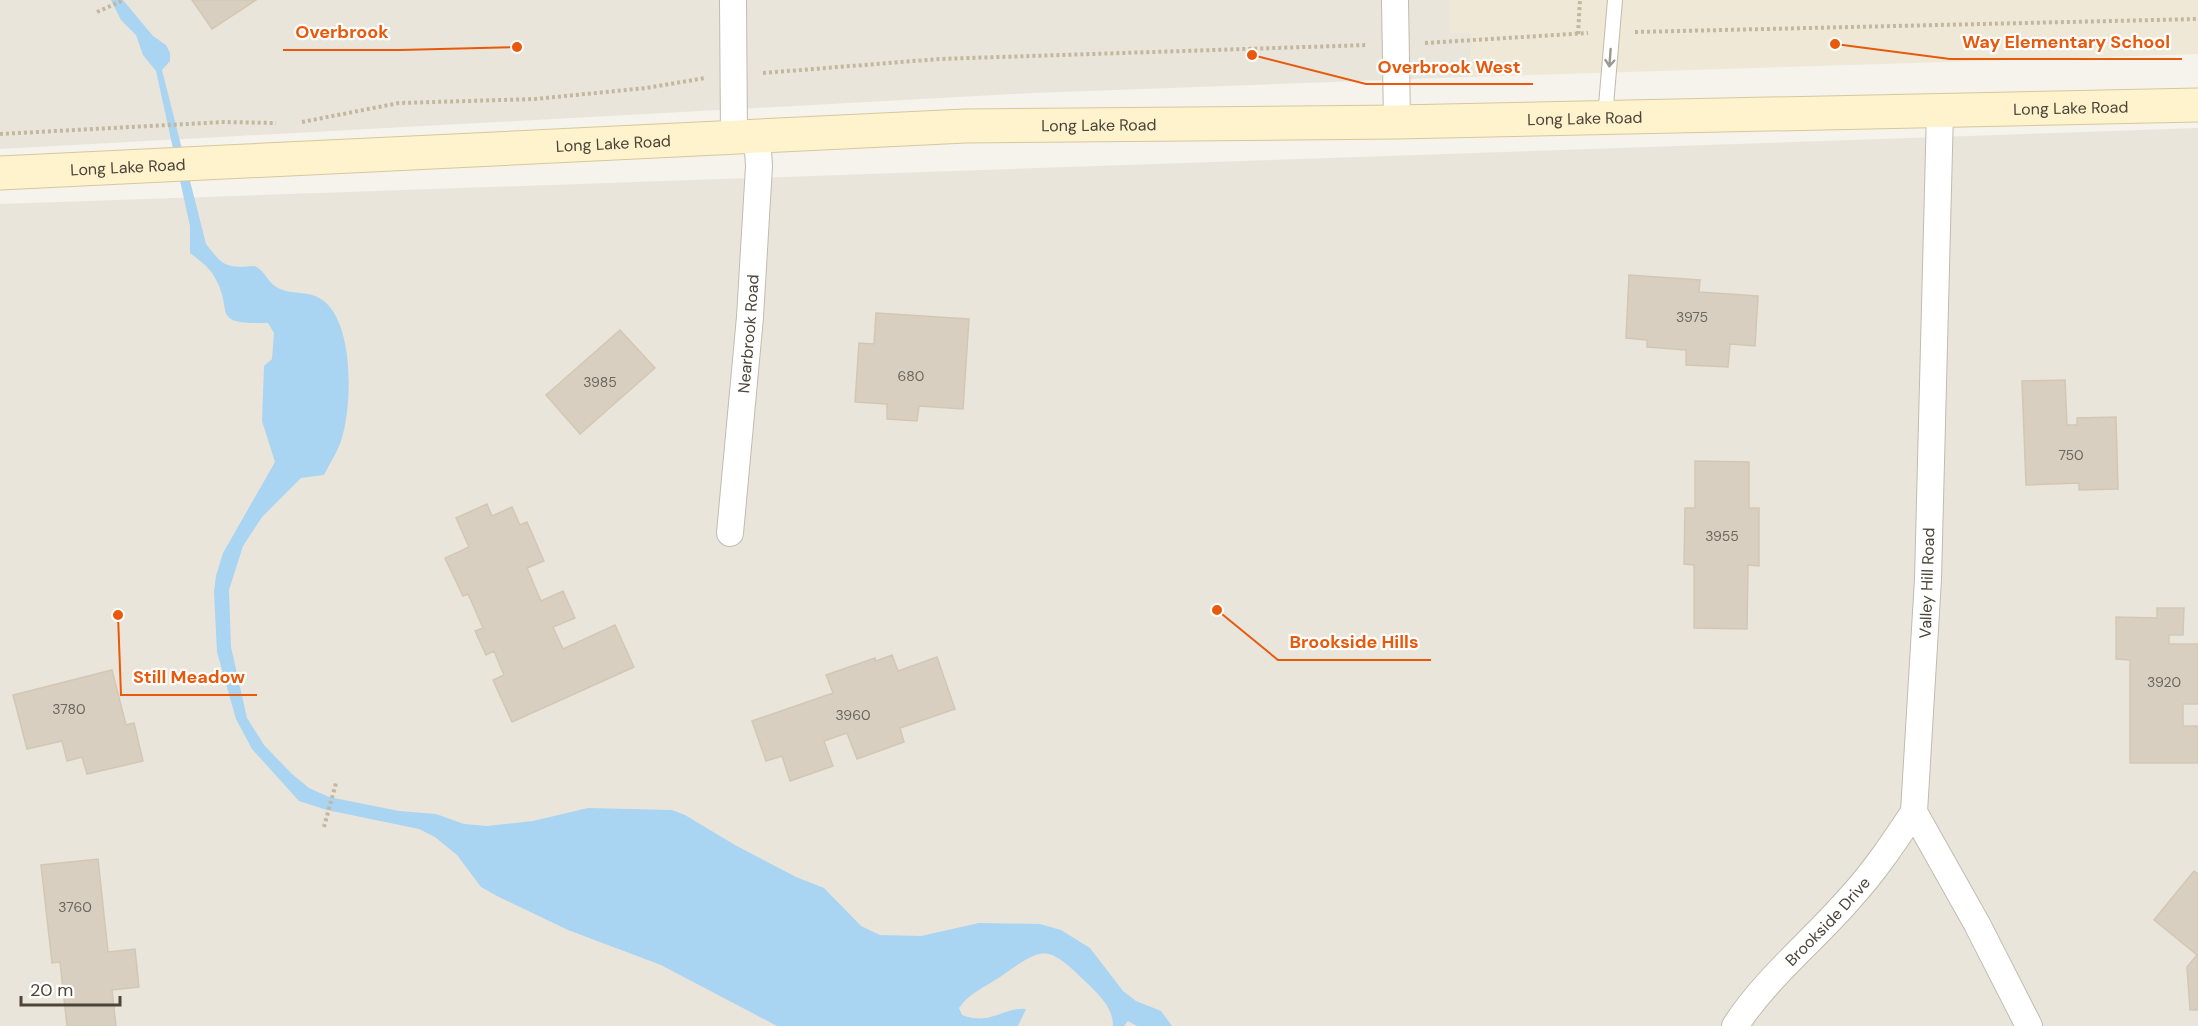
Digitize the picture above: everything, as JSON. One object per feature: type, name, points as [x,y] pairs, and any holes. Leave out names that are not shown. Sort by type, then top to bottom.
[{"type":"main road","name":"Long Lake Road","points":[[0,173],[965,126],[1397,122],[2198,105]]},
{"type":"street","name":"Nearbrook Road","points":[[730,532],[750,317],[759,166],[746,136],[733,0]]},
{"type":"street","points":[[1395,0],[1397,122]]},
{"type":"street","name":"Valley Hill Road","points":[[1914,812],[1928,579],[1940,111]]},
{"type":"street","points":[[1914,812],[1977,924],[2029,1026]]},
{"type":"street","name":"Brookside Drive","points":[[1735,1026],[1762,992],[1851,898],[1887,853],[1914,812]]},
{"type":"lane","points":[[1605,118],[1615,0]]},
{"type":"path","points":[[97,12],[124,0]]},
{"type":"path","points":[[1578,34],[1580,0]]},
{"type":"path","points":[[1433,43],[1578,34],[2198,19]]},
{"type":"path","points":[[759,73],[939,58],[1360,45]]},
{"type":"path","points":[[294,124],[399,103],[535,99],[646,88],[706,78]]},
{"type":"path","points":[[0,134],[224,122],[282,124]]},
{"type":"path","points":[[324,827],[336,783]]},
{"type":"shaded area","points":[[0,0],[1450,0],[1450,33],[1473,33],[1469,77],[1033,93],[0,149]]},
{"type":"shaded area","points":[[1450,0],[2198,0],[2198,54],[1469,77],[1473,33],[1450,33]]},
{"type":"shaded area","points":[[2198,128],[2198,1026],[0,1026],[0,204]]},
{"type":"water","points":[[111,0],[123,0],[153,36],[166,45],[170,53],[170,61],[162,70],[206,244],[226,264],[237,267],[255,266],[278,288],[314,295],[325,302],[341,329],[346,347],[348,406],[342,438],[336,452],[324,475],[301,478],[262,517],[243,546],[229,590],[231,647],[247,718],[264,745],[292,774],[309,788],[329,797],[399,811],[436,814],[464,824],[487,826],[533,821],[588,808],[672,810],[796,877],[824,888],[861,926],[880,935],[921,936],[979,923],[1040,924],[1061,930],[1090,948],[1123,991],[1136,1001],[1161,1011],[1172,1026],[1137,1026],[1128,1021],[1124,1026],[1113,1026],[1111,1014],[1097,993],[1063,962],[1046,954],[1037,955],[1015,966],[972,994],[959,1008],[962,1015],[972,1018],[989,1017],[1026,1009],[1018,1026],[777,1026],[661,965],[568,930],[497,896],[481,887],[457,855],[435,837],[419,829],[327,810],[299,801],[252,749],[236,719],[217,652],[214,592],[223,553],[275,462],[262,421],[264,366],[272,359],[274,333],[268,323],[249,323],[230,318],[226,314],[220,289],[214,276],[190,253],[190,226],[156,71],[143,55],[136,35],[121,20]]},
{"type":"building","points":[[192,0],[256,0],[212,29]]},
{"type":"building","points":[[1629,275],[1700,280],[1699,292],[1758,296],[1755,346],[1730,344],[1728,367],[1686,365],[1686,350],[1647,347],[1647,340],[1626,338]]},
{"type":"building","points":[[876,313],[969,319],[963,409],[919,406],[917,421],[887,419],[887,404],[855,402],[859,343],[874,344]]},
{"type":"building","points":[[620,330],[655,368],[580,434],[546,395]]},
{"type":"building","points":[[2065,380],[2067,425],[2077,425],[2077,418],[2116,417],[2118,489],[2079,490],[2079,483],[2026,485],[2022,381]]},
{"type":"building","points":[[1695,461],[1749,462],[1749,508],[1759,508],[1759,566],[1748,565],[1747,629],[1694,628],[1694,565],[1684,564],[1685,508],[1695,508]]},
{"type":"building","points":[[487,504],[492,516],[512,507],[520,525],[527,522],[544,561],[527,568],[541,601],[563,591],[575,618],[553,627],[563,649],[615,625],[634,667],[512,722],[493,680],[504,675],[494,651],[486,655],[475,631],[483,628],[468,594],[463,596],[445,558],[469,547],[456,518]]},
{"type":"building","points":[[2157,608],[2184,608],[2183,635],[2169,635],[2169,644],[2198,644],[2198,704],[2183,704],[2183,726],[2198,726],[2198,763],[2130,763],[2130,660],[2116,659],[2116,617],[2157,618]]},
{"type":"building","points":[[892,655],[898,671],[937,657],[955,709],[900,728],[904,742],[857,759],[847,733],[824,741],[833,766],[790,781],[782,756],[766,761],[752,721],[833,693],[826,675],[875,658],[876,661]]},
{"type":"building","points":[[112,670],[126,725],[134,723],[143,761],[87,774],[82,757],[67,761],[62,741],[27,749],[13,695]]},
{"type":"building","points":[[98,859],[108,952],[135,949],[139,987],[112,990],[116,1026],[67,1026],[60,962],[52,963],[41,865]]},
{"type":"building","points":[[2194,871],[2198,874],[2198,1010],[2190,1010],[2187,967],[2197,955],[2154,920]]},
{"type":"place","name":"Way Elementary School","points":[[1835,44]]},
{"type":"place","name":"Overbrook","points":[[517,47]]},
{"type":"place","name":"Overbrook West","points":[[1252,55]]},
{"type":"place","name":"Brookside Hills","points":[[1217,610]]},
{"type":"place","name":"Still Meadow","points":[[118,615]]}]
